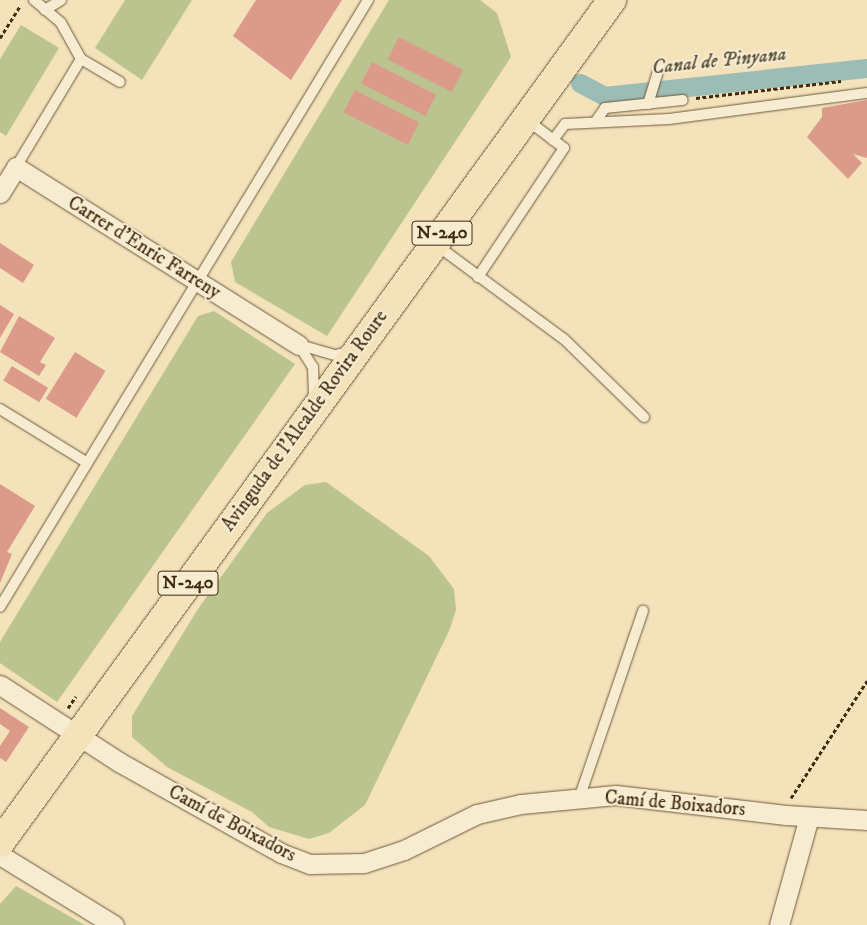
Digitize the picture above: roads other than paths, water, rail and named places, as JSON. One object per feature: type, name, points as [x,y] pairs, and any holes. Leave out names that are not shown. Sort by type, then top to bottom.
[{"type":"main road","name":"Avinguda de l'Alcalde Rovira Roure","points":[[0,843],[612,0]]},
{"type":"street","name":"Carrer d'Enric Farreny","points":[[16,167],[299,345]]},
{"type":"street","points":[[0,193],[16,167]]},
{"type":"street","name":"Camí de Boixadors","points":[[0,685],[77,737],[259,841],[310,864],[364,863],[404,850],[477,814],[521,804],[616,795],[786,815],[867,820]]},
{"type":"street","points":[[779,925],[810,817]]},
{"type":"street","points":[[0,855],[114,925]]},
{"type":"lane","points":[[34,0],[61,23],[81,59],[120,82]]},
{"type":"lane","points":[[46,10],[61,0]]},
{"type":"lane","points":[[0,607],[86,462],[368,0]]},
{"type":"lane","points":[[16,167],[81,59]]},
{"type":"lane","points":[[649,101],[660,65]]},
{"type":"lane","points":[[553,140],[565,124],[596,121],[669,119],[867,92]]},
{"type":"lane","points":[[596,121],[605,108],[649,101],[683,100]]},
{"type":"lane","points":[[478,277],[564,148],[526,118]]},
{"type":"lane","points":[[434,244],[564,339],[644,417]]},
{"type":"lane","points":[[299,345],[336,355],[359,348]]},
{"type":"lane","points":[[299,345],[313,367],[316,386],[299,429]]},
{"type":"lane","points":[[0,410],[86,462]]},
{"type":"lane","points":[[579,799],[643,611]]},
{"type":"waterway","name":"Canal de Pinyana","points":[[580,83],[604,96],[867,68]]}]
